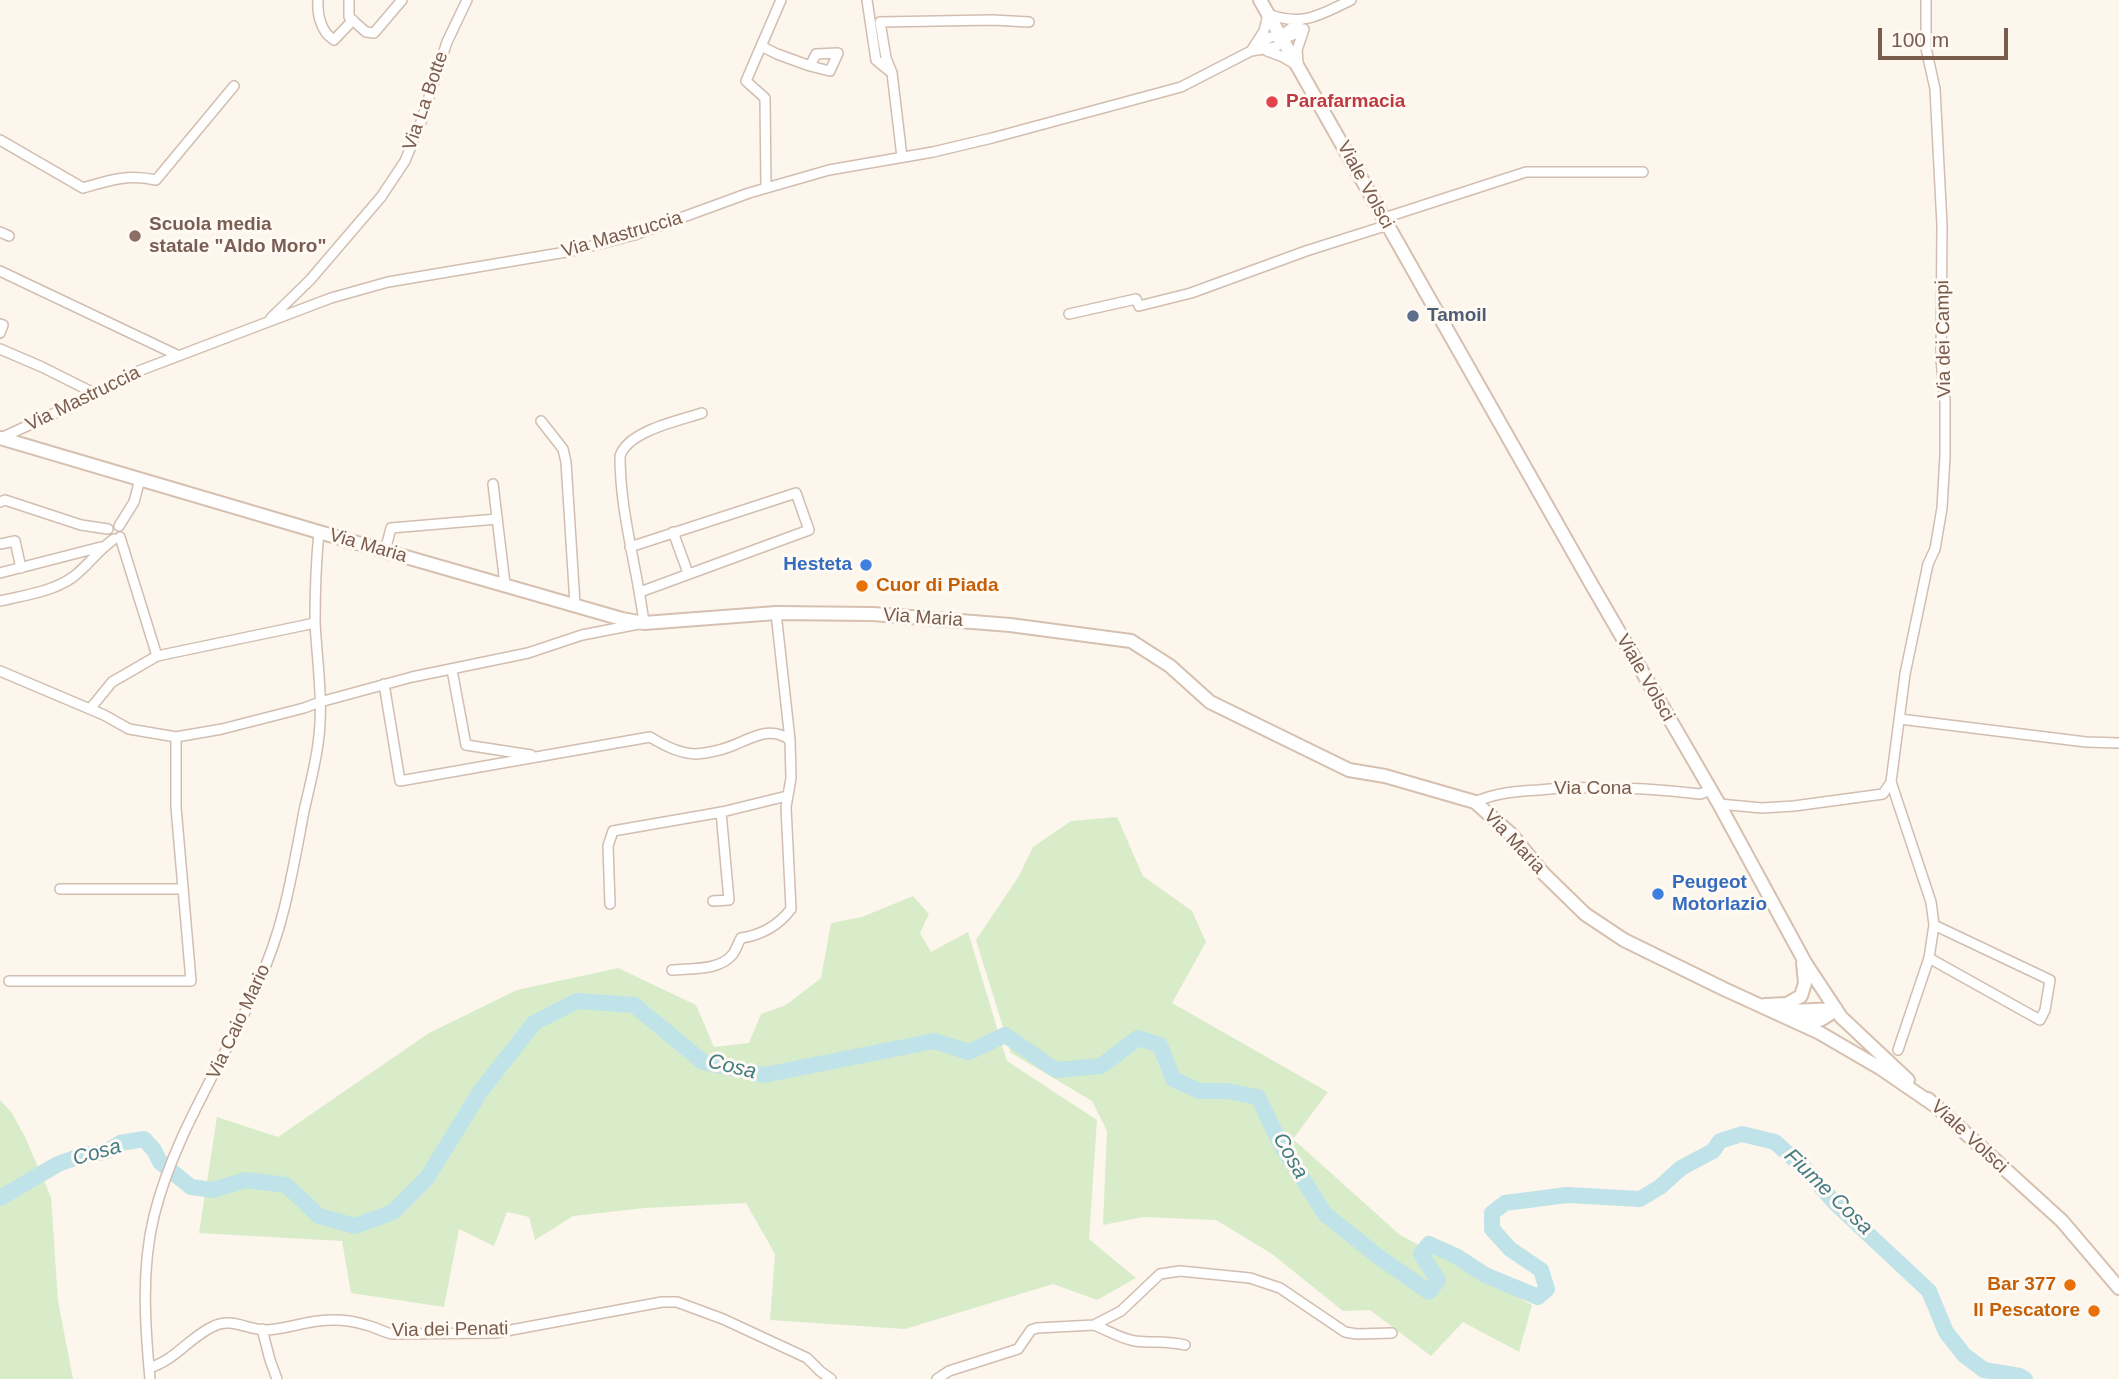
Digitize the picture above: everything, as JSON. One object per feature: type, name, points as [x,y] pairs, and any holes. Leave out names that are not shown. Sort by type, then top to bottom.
[{"type":"street","points":[[318,0],[321,24],[327,35],[334,40],[353,20]]},
{"type":"street","points":[[349,0],[349,17],[366,32],[374,33],[402,0]]},
{"type":"street","name":"Via La Botte","points":[[267,322],[310,280],[351,233],[381,197],[405,160],[421,122],[447,42],[467,0]]},
{"type":"street","points":[[766,188],[765,98],[746,81],[781,0]]},
{"type":"street","points":[[867,0],[876,60],[892,73]]},
{"type":"street","name":"Viale Volsci","points":[[1260,0],[1582,569],[1719,804],[1801,956],[1841,1017],[2062,1221],[2119,1288]]},
{"type":"street","points":[[1299,68],[1289,60],[1257,49],[1268,14],[1283,19],[1302,20],[1351,0]]},
{"type":"street","name":"Via dei Campi","points":[[1891,782],[1905,674],[1942,508],[1945,456],[1941,347],[1942,225],[1935,89],[1926,48],[1926,0]]},
{"type":"street","points":[[1299,68],[1297,50],[1302,31],[1314,17]]},
{"type":"street","points":[[1282,38],[1302,20]]},
{"type":"street","points":[[902,157],[892,73],[886,58],[880,22],[1029,22]]},
{"type":"street","points":[[1282,38],[1302,31]]},
{"type":"street","name":"Via Mastruccia","points":[[1,438],[96,394],[136,372],[331,298],[388,282],[572,251],[634,235],[766,188],[829,170],[992,138],[1181,88],[1257,49],[1276,47],[1282,38]]},
{"type":"street","points":[[761,46],[810,66]]},
{"type":"street","points":[[0,140],[83,188],[126,177],[156,180],[234,86]]},
{"type":"street","points":[[1069,314],[1136,299],[1139,306],[1191,293],[1526,172],[1643,173]]},
{"type":"street","points":[[0,271],[177,355]]},
{"type":"street","points":[[0,324],[3,325],[0,333]]},
{"type":"street","points":[[0,349],[96,394]]},
{"type":"street","points":[[0,671],[90,709],[128,729],[176,737],[222,729],[384,684],[528,653],[582,635],[644,623],[630,547],[620,467],[622,448],[638,435],[702,413]]},
{"type":"street","points":[[541,421],[563,449],[566,462],[575,604]]},
{"type":"street","name":"Via Maria","points":[[1,438],[385,551],[644,623],[776,613],[915,617],[1010,625],[1131,641],[1170,666],[1210,702],[1349,771],[1385,776],[1475,802],[1512,835],[1543,873],[1584,915],[1624,940],[1761,1005]]},
{"type":"street","points":[[119,526],[134,502],[140,480]]},
{"type":"street","points":[[493,484],[505,584]]},
{"type":"street","points":[[630,547],[796,492],[809,530],[640,592]]},
{"type":"street","points":[[0,502],[5,500],[81,525],[108,529]]},
{"type":"street","points":[[385,551],[390,528],[497,519]]},
{"type":"street","points":[[117,538],[108,535],[108,529],[112,525],[119,526]]},
{"type":"street","points":[[0,601],[55,587],[74,576],[103,547],[117,538],[122,530],[119,526]]},
{"type":"street","name":"Via Caio Mario","points":[[150,1379],[145,1296],[147,1254],[154,1215],[183,1139],[264,975],[284,911],[318,743],[320,702],[315,578],[319,532]]},
{"type":"street","points":[[673,532],[688,573]]},
{"type":"street","points":[[117,538],[157,656]]},
{"type":"street","points":[[0,544],[15,541],[21,568]]},
{"type":"street","points":[[0,573],[103,547]]},
{"type":"street","points":[[672,970],[722,963],[732,955],[741,938],[756,936],[780,922],[791,909],[787,796],[791,778],[790,740],[776,613]]},
{"type":"street","points":[[90,709],[112,682],[157,656],[316,623]]},
{"type":"street","points":[[452,670],[466,745],[540,757]]},
{"type":"street","points":[[384,684],[400,781],[650,737],[674,749],[693,754],[725,749],[757,735],[782,734],[790,740]]},
{"type":"street","points":[[1900,719],[2087,742],[2119,743]]},
{"type":"street","points":[[9,981],[191,981],[176,807],[176,737]]},
{"type":"street","points":[[1719,804],[1762,808],[1794,806],[1883,794],[1891,782]]},
{"type":"street","points":[[1891,782],[1931,902],[1934,925],[1929,958],[1898,1050]]},
{"type":"street","name":"Via Cona","points":[[1475,802],[1488,796],[1521,791],[1585,786],[1700,794],[1711,790]]},
{"type":"street","points":[[610,904],[608,846],[613,831],[721,812],[787,796]]},
{"type":"street","points":[[713,901],[729,900],[721,812]]},
{"type":"street","points":[[60,889],[182,889]]},
{"type":"street","points":[[1929,958],[2040,1020],[2045,1010],[2050,980],[1934,925]]},
{"type":"street","points":[[1761,1005],[1787,1004],[1801,996],[1805,982],[1801,956]]},
{"type":"street","points":[[1761,1005],[1793,1011],[1836,1009]]},
{"type":"street","points":[[1761,1005],[1861,1056],[1934,1105]]},
{"type":"street","points":[[1787,1018],[1814,1022],[1824,1019],[1836,1009]]},
{"type":"street","points":[[937,1379],[949,1371],[1018,1349],[1031,1330],[1094,1325],[1121,1311],[1160,1274],[1180,1271],[1250,1279],[1280,1288],[1345,1332],[1392,1333]]},
{"type":"street","name":"Via dei Penati","points":[[149,1368],[159,1365],[210,1327],[229,1322],[261,1329],[336,1320],[367,1325],[392,1334],[495,1333],[662,1302],[677,1302],[723,1318],[807,1358],[831,1379]]},
{"type":"street","points":[[1094,1325],[1123,1338],[1166,1341],[1185,1346]]},
{"type":"street","points":[[261,1329],[277,1379]]},
{"type":"green space","points":[[1117,817],[1143,876],[1192,911],[1206,942],[1172,1003],[1328,1092],[1293,1139],[1400,1235],[1532,1305],[1519,1352],[1463,1322],[1431,1356],[1370,1310],[1343,1311],[1272,1254],[1216,1220],[1144,1217],[1103,1225],[1107,1131],[1092,1101],[1011,1053],[976,940],[1019,876],[1033,847],[1071,821]]},
{"type":"green space","points":[[913,896],[929,914],[920,933],[931,952],[968,932],[1007,1061],[1097,1120],[1089,1239],[1136,1278],[1097,1300],[1053,1284],[905,1329],[770,1320],[775,1254],[746,1203],[645,1208],[573,1216],[535,1240],[529,1217],[507,1212],[494,1246],[459,1229],[444,1307],[351,1293],[342,1241],[199,1233],[217,1117],[278,1137],[429,1033],[517,990],[618,968],[696,1005],[714,1047],[749,1043],[761,1014],[786,1005],[821,978],[831,923],[862,917]]},
{"type":"green space","points":[[0,1100],[12,1113],[25,1137],[51,1197],[58,1301],[73,1379],[0,1379]]},
{"type":"waterway","name":"Cosa","points":[[0,1198],[58,1164],[83,1155],[105,1152],[120,1143],[144,1139],[160,1162],[191,1187],[213,1190],[246,1180],[286,1185],[319,1216],[355,1226],[393,1212],[427,1178],[480,1092],[534,1023],[577,1001],[634,1005],[703,1062],[764,1075],[934,1041],[969,1052],[1005,1035],[1056,1070],[1101,1066],[1138,1038],[1160,1045],[1173,1079],[1199,1091],[1227,1091],[1258,1097],[1281,1145],[1325,1214],[1429,1292],[1438,1280],[1421,1254],[1429,1244],[1456,1256],[1485,1275],[1538,1297],[1547,1289],[1541,1270],[1510,1249],[1492,1229],[1492,1213],[1505,1203],[1567,1195],[1640,1199],[1660,1187],[1681,1168],[1713,1151],[1720,1141],[1742,1134],[1775,1142],[1807,1171],[1836,1204],[1929,1291],[1946,1332],[1964,1355],[1984,1370],[2025,1379]]},
{"type":"place","name":"Parafarmacia","points":[[1272,102]]},
{"type":"place","name":"Scuola media statale \"Aldo Moro\"","points":[[135,236]]},
{"type":"place","name":"Tamoil","points":[[1413,316]]},
{"type":"place","name":"Hesteta","points":[[866,565]]},
{"type":"place","name":"Cuor di Piada","points":[[862,586]]},
{"type":"place","name":"Peugeot Motorlazio","points":[[1658,894]]},
{"type":"place","name":"Bar 377","points":[[2070,1285]]},
{"type":"place","name":"Il Pescatore","points":[[2094,1311]]},
{"type":"water label","name":"Fiume Cosa","points":[[1828,1192]]}]
